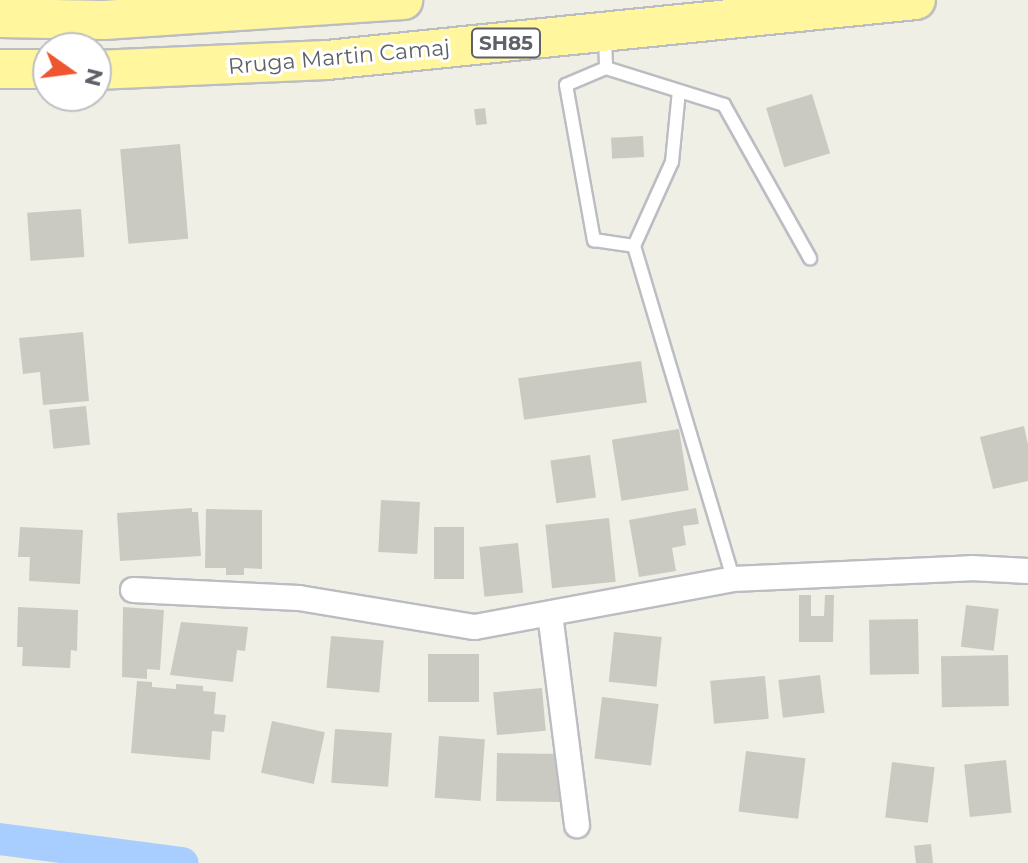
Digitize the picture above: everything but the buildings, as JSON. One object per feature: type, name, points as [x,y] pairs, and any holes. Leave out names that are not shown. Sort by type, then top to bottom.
[{"type":"highway","points":[[0,18],[104,20],[403,0]]},
{"type":"highway","name":"Rruga Martin Camaj","points":[[112,69],[606,51],[916,0]]},
{"type":"highway","points":[[0,69],[32,69]]},
{"type":"street","points":[[133,590],[299,598],[475,627],[733,579],[971,568],[1028,571]]},
{"type":"street","points":[[550,614],[577,825]]},
{"type":"lane","points":[[634,246],[594,240],[566,85],[606,51],[679,91],[724,105],[810,258]]},
{"type":"lane","points":[[679,91],[672,162],[634,246],[733,579]]},
{"type":"waterway","points":[[0,839],[182,863]]}]
